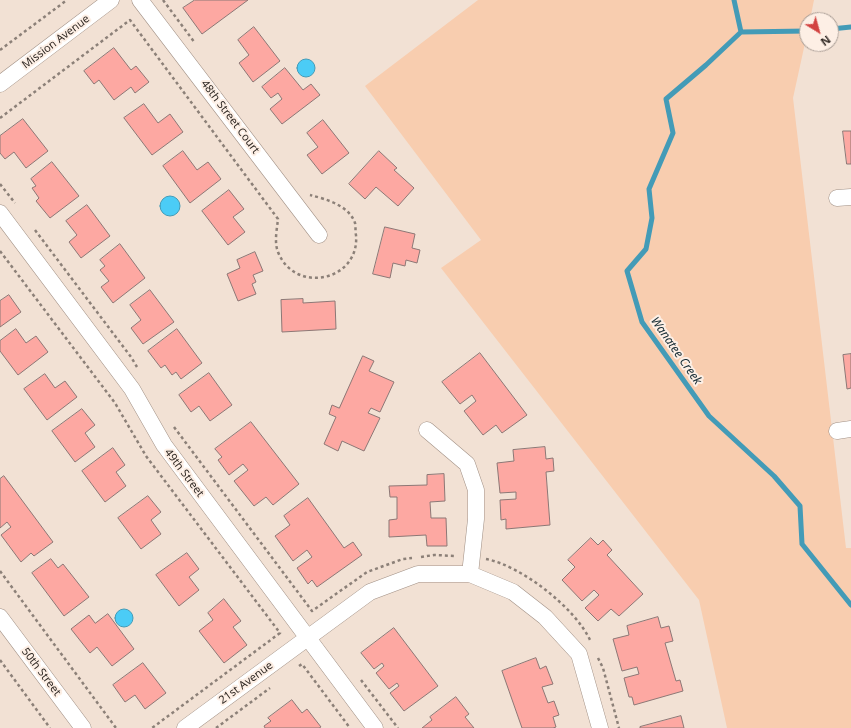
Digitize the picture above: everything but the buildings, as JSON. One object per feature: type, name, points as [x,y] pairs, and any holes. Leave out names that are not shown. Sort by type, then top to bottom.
[{"type":"street","name":"Mission Avenue","points":[[0,84],[112,0]]},
{"type":"street","name":"48th Street Court","points":[[140,0],[319,235]]},
{"type":"street","name":"49th Street","points":[[0,213],[132,389],[164,445],[375,728]]},
{"type":"street","points":[[427,430],[467,464],[476,490],[476,519],[470,574],[513,592],[545,617],[579,654],[600,728]]},
{"type":"street","name":"21st Avenue","points":[[185,728],[370,592],[418,574],[470,574]]},
{"type":"street","name":"50th Street","points":[[0,616],[83,728]]},
{"type":"path","points":[[0,50],[67,0]]},
{"type":"path","points":[[163,0],[196,44]]},
{"type":"path","points":[[0,118],[130,20],[278,219],[276,235],[278,252],[286,265],[295,273],[306,278],[335,274],[348,264],[357,245],[354,222],[344,208],[328,200],[308,195]]},
{"type":"path","points":[[0,184],[19,209]]},
{"type":"path","points":[[33,227],[131,357],[139,370]]},
{"type":"path","points":[[0,251],[115,403],[146,456],[280,633],[152,728]]},
{"type":"path","points":[[172,423],[180,436],[312,611],[367,572],[403,559],[434,555],[472,557],[495,561],[523,574],[544,588],[568,610],[588,636],[591,643]]},
{"type":"path","points":[[0,571],[116,728]]},
{"type":"path","points":[[597,655],[603,668],[619,728]]},
{"type":"path","points":[[0,660],[50,728]]},
{"type":"path","points":[[296,668],[302,664],[350,728]]},
{"type":"path","points":[[361,679],[398,728]]},
{"type":"path","points":[[216,728],[271,687]]},
{"type":"shaded area","points":[[478,0],[814,0],[812,12],[799,12],[799,52],[803,52],[793,98],[846,548],[851,548],[851,728],[727,728],[699,600],[441,268],[481,240],[365,86]]},
{"type":"water","points":[[306,59],[312,62],[315,68],[312,74],[306,77],[300,74],[297,68],[300,62]]},
{"type":"water","points":[[170,196],[177,199],[180,206],[177,213],[170,216],[163,213],[160,206],[163,199]]},
{"type":"water","points":[[124,609],[130,612],[133,618],[130,624],[124,627],[118,624],[115,618],[118,612]]},
{"type":"waterway","name":"Wanatee Creek","points":[[734,0],[741,32],[706,65],[666,99],[673,133],[649,189],[652,218],[646,249],[627,271],[642,322],[709,416],[774,476],[800,506],[802,544],[851,605]]},
{"type":"waterway","points":[[839,28],[851,27]]},
{"type":"waterway","points":[[741,32],[799,31]]}]
